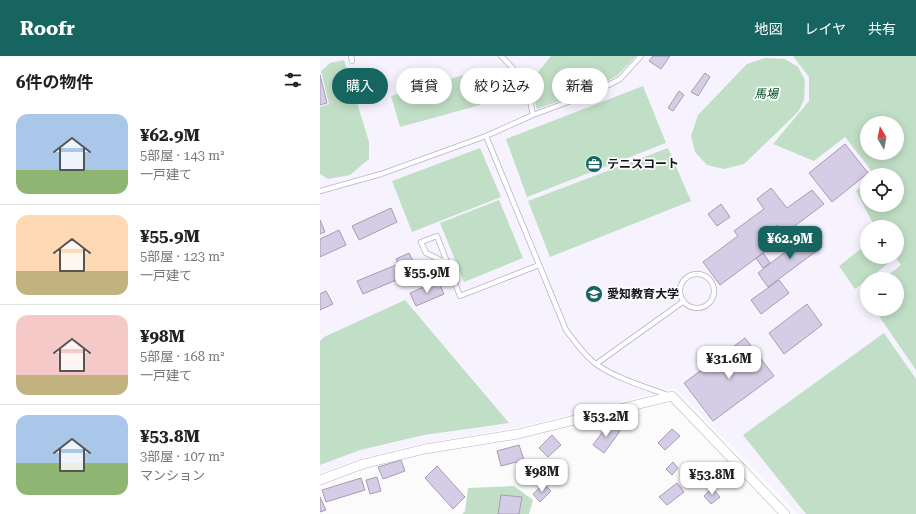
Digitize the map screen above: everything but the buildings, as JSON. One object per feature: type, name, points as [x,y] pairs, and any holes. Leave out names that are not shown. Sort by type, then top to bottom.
[{"type":"street","points":[[320,480],[363,464],[425,448],[518,434],[672,396],[785,514]]},
{"type":"lane","points":[[502,56],[524,83],[533,115]]},
{"type":"lane","points":[[320,191],[381,174],[486,136],[533,115],[595,92],[620,79],[642,56]]},
{"type":"lane","points":[[486,136],[566,330],[580,348],[596,364],[615,375],[672,396]]},
{"type":"lane","points":[[447,263],[426,253],[421,242],[437,236],[460,296],[539,265]]},
{"type":"lane","points":[[695,274],[701,275],[711,281],[713,286],[713,296],[703,307],[692,307],[684,301],[680,290],[685,280],[695,274]]},
{"type":"lane","points":[[596,364],[684,301]]},
{"type":"shaded area","name":"愛知教育大学","points":[[320,56],[916,56],[916,514],[796,514],[675,388],[515,428],[424,443],[361,458],[320,473]]},
{"type":"green space","points":[[551,56],[636,56],[618,75],[608,81],[608,68],[552,68],[552,104],[537,109],[535,104],[544,104],[544,68],[541,68]]},
{"type":"green space","points":[[793,56],[916,56],[916,370],[879,316],[904,316],[904,272],[892,272],[901,265],[900,264],[904,264],[904,220],[871,220],[867,212],[904,212],[904,168],[869,168],[863,160],[904,160],[904,116],[860,116],[860,156],[845,137],[814,161],[773,144],[809,101],[809,77]]},
{"type":"green space","name":"馬場","points":[[765,58],[785,59],[798,67],[805,80],[804,100],[798,112],[744,164],[724,169],[707,165],[695,152],[691,136],[698,115],[747,64]]},
{"type":"green space","points":[[344,60],[346,68],[332,68],[332,104],[357,104],[369,142],[369,159],[350,175],[328,179],[320,174],[320,107],[329,104],[321,71],[330,63]]},
{"type":"green space","points":[[460,76],[460,104],[480,105],[400,127],[391,96],[396,95],[396,104],[452,104],[452,78]]},
{"type":"green space","points":[[643,86],[666,143],[527,197],[506,139],[596,104],[608,104],[608,100]]},
{"type":"green space","points":[[480,148],[501,197],[412,232],[392,181]]},
{"type":"green space","points":[[668,148],[691,201],[550,257],[528,201]]},
{"type":"green space","points":[[860,187],[860,199],[856,191]]},
{"type":"green space","points":[[499,200],[523,258],[464,282],[440,223]]},
{"type":"green space","points":[[860,250],[860,264],[888,264],[877,272],[860,272],[860,285],[855,289],[839,266]]},
{"type":"green space","points":[[405,300],[509,423],[424,435],[360,450],[320,465],[320,341],[324,337]]},
{"type":"green space","points":[[884,333],[916,379],[916,514],[806,514],[743,435]]},
{"type":"green space","points":[[514,486],[533,500],[529,514],[462,514],[465,511],[468,488]]},
{"type":"place","name":"テニスコート","points":[[594,164]]},
{"type":"place","name":"愛知教育大学","points":[[594,294]]}]
